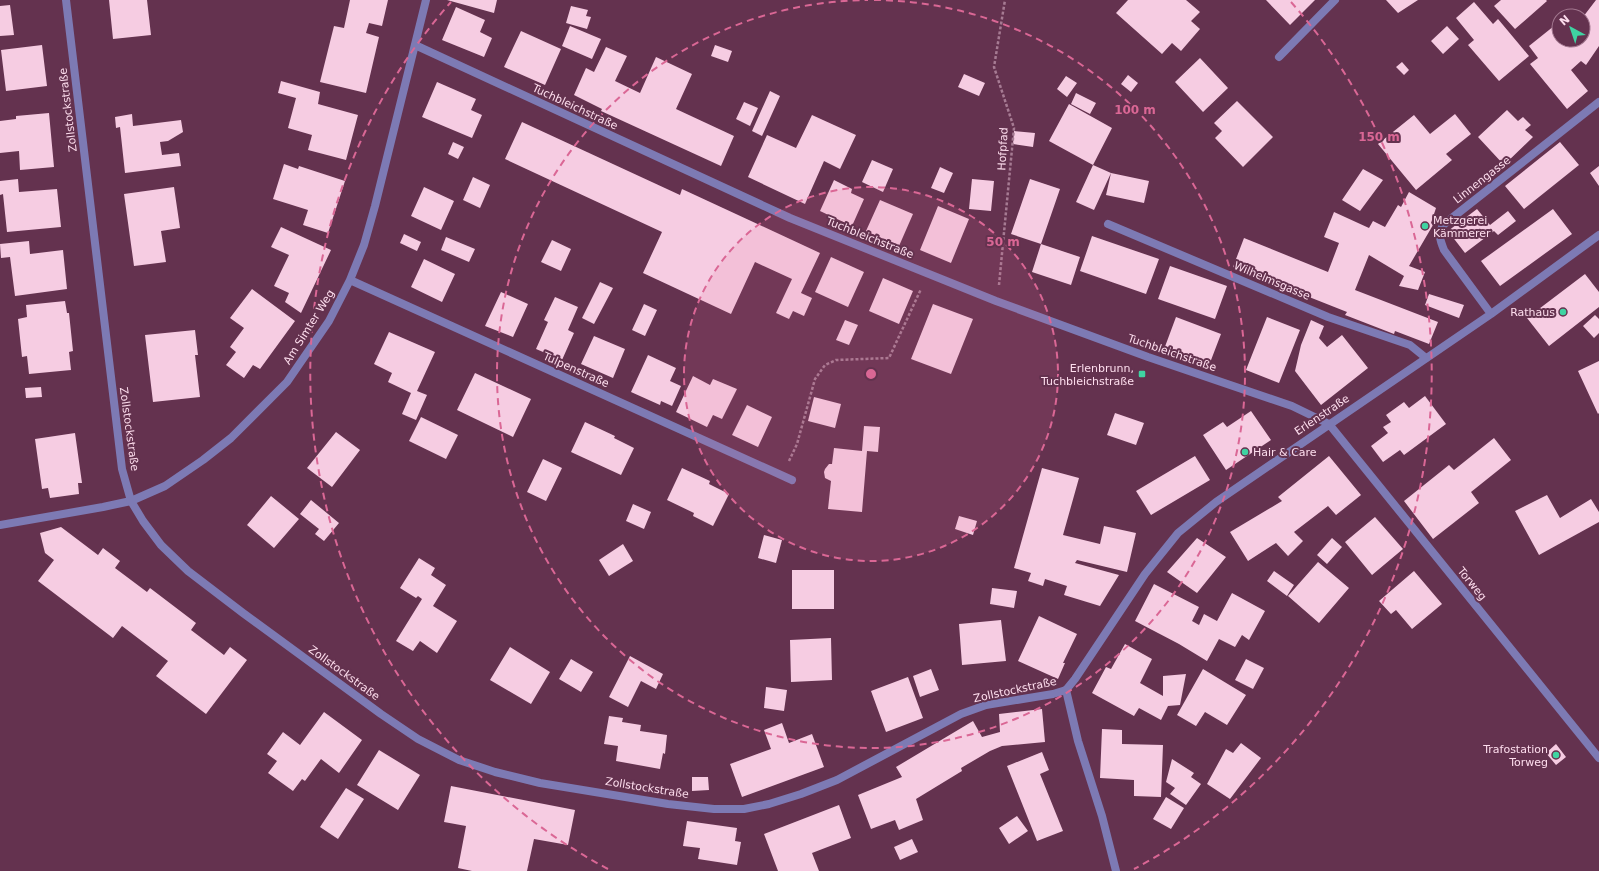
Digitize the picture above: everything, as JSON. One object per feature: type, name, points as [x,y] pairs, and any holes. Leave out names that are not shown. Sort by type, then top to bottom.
[{"type":"street","name":"Zollstockstraße","points":[[66,0],[122,469],[131,500],[161,545],[188,571],[381,714],[418,739],[460,760],[495,772],[540,783],[668,804],[714,809],[744,809],[769,804],[801,794],[837,780],[961,714],[986,706],[1053,694],[1066,690]]},
{"type":"street","name":"Am Simter Weg","points":[[0,525],[103,507],[131,500],[165,486],[203,460],[230,438],[287,382],[329,321],[350,280],[364,245],[426,0]]},
{"type":"street","points":[[1279,57],[1335,0]]},
{"type":"street","name":"Tuchbleichstraße","points":[[415,45],[790,218],[996,301],[1148,357],[1292,406],[1328,424]]},
{"type":"street","name":"Linnengasse","points":[[1491,314],[1444,250],[1439,233],[1443,225],[1599,102]]},
{"type":"street","name":"Wilhelmsgasse","points":[[1108,224],[1328,317],[1410,345],[1426,358]]},
{"type":"street","name":"Erlenstraße","points":[[1066,690],[1075,679],[1145,574],[1178,533],[1216,502],[1491,314],[1599,235]]},
{"type":"street","name":"Tulpenstraße","points":[[350,280],[792,480]]},
{"type":"street","name":"Torweg","points":[[1328,424],[1599,758]]},
{"type":"street","points":[[1066,690],[1078,741],[1102,816],[1116,871]]},
{"type":"path","name":"Hofpfad","points":[[996,301],[999,285],[1014,128],[994,67],[1005,0]]},
{"type":"path","points":[[783,476],[797,444],[815,379],[824,365],[836,360],[889,358],[928,274]]},
{"type":"building","points":[[109,0],[147,0],[151,35],[113,39]]},
{"type":"building","points":[[350,0],[388,0],[382,26],[369,23],[366,33],[379,37],[366,93],[320,82],[334,26],[344,28]]},
{"type":"building","points":[[447,0],[497,0],[494,13]]},
{"type":"building","points":[[1128,0],[1186,0],[1200,12],[1191,21],[1200,29],[1181,51],[1172,43],[1162,54],[1116,13]]},
{"type":"building","points":[[1266,0],[1315,0],[1290,25]]},
{"type":"building","points":[[1386,0],[1418,0],[1398,13]]},
{"type":"building","points":[[1501,0],[1547,1],[1515,29],[1494,6]]},
{"type":"building","points":[[1596,0],[1599,0],[1599,46],[1586,65],[1581,61],[1571,70],[1588,91],[1567,109],[1530,64],[1538,58],[1529,46],[1551,28],[1551,48],[1591,48],[1590,8]]},
{"type":"building","points":[[1474,2],[1493,24],[1498,19],[1529,56],[1499,81],[1468,45],[1474,40],[1456,18]]},
{"type":"building","points":[[10,5],[14,35],[0,36],[0,6]]},
{"type":"building","points":[[571,6],[588,10],[586,16],[591,17],[587,29],[566,23]]},
{"type":"building","points":[[456,7],[485,20],[480,32],[492,38],[484,57],[442,40]]},
{"type":"building","points":[[570,26],[601,39],[592,59],[562,46]]},
{"type":"building","points":[[1447,26],[1459,39],[1443,54],[1431,41]]},
{"type":"building","points":[[521,31],[561,49],[545,85],[504,67]]},
{"type":"building","points":[[42,45],[47,86],[6,91],[1,50]]},
{"type":"building","points":[[715,45],[732,51],[728,62],[711,56]]},
{"type":"building","points":[[606,47],[627,56],[615,81],[640,93],[656,57],[692,74],[676,109],[734,136],[721,166],[601,111],[602,109],[574,95],[586,68],[594,72]]},
{"type":"building","points":[[1200,58],[1228,88],[1203,112],[1175,82]]},
{"type":"building","points":[[1402,62],[1409,70],[1404,75],[1396,67]]},
{"type":"building","points":[[964,74],[985,83],[979,96],[958,87]]},
{"type":"building","points":[[1128,75],[1138,83],[1131,92],[1121,84]]},
{"type":"building","points":[[1066,76],[1077,83],[1067,97],[1057,89]]},
{"type":"building","points":[[281,81],[320,92],[318,104],[358,115],[346,160],[308,150],[312,135],[288,128],[296,98],[278,93]]},
{"type":"building","points":[[437,82],[476,99],[471,110],[482,115],[472,138],[422,117]]},
{"type":"building","points":[[770,91],[780,96],[762,136],[752,131]]},
{"type":"building","points":[[1076,93],[1096,103],[1090,114],[1071,104]]},
{"type":"building","points":[[1237,101],[1273,137],[1243,167],[1215,138],[1222,131],[1214,123]]},
{"type":"building","points":[[744,102],[758,108],[750,126],[736,119]]},
{"type":"building","points":[[1069,104],[1112,128],[1093,165],[1049,141]]},
{"type":"building","points":[[1507,110],[1518,121],[1523,117],[1531,125],[1525,130],[1533,137],[1504,165],[1478,137]]},
{"type":"building","points":[[49,113],[54,167],[20,170],[19,151],[0,153],[0,121],[16,119],[16,116]]},
{"type":"building","points":[[132,114],[133,126],[181,120],[183,132],[168,141],[160,142],[162,155],[179,153],[181,166],[125,173],[120,127],[116,128],[115,117]]},
{"type":"building","points":[[1455,114],[1471,134],[1446,154],[1452,160],[1416,190],[1378,144],[1414,115],[1430,134]]},
{"type":"building","points":[[812,115],[856,135],[840,169],[824,161],[805,204],[748,177],[767,135],[796,148]]},
{"type":"building","points":[[522,122],[680,195],[682,189],[820,253],[801,293],[812,298],[804,316],[793,311],[789,319],[776,313],[792,279],[755,262],[731,314],[643,273],[662,232],[505,159]]},
{"type":"building","points":[[1014,131],[1035,133],[1033,147],[1013,144]]},
{"type":"building","points":[[453,142],[464,147],[458,159],[448,154]]},
{"type":"building","points":[[1560,142],[1579,165],[1524,209],[1505,186]]},
{"type":"building","points":[[872,160],[893,169],[883,192],[862,182]]},
{"type":"building","points":[[284,164],[298,169],[299,166],[345,181],[328,233],[303,225],[308,210],[273,199]]},
{"type":"building","points":[[1093,165],[1111,173],[1094,210],[1076,202]]},
{"type":"building","points":[[1599,166],[1599,186],[1590,173]]},
{"type":"building","points":[[940,167],[953,173],[944,193],[931,188]]},
{"type":"building","points":[[1363,169],[1383,180],[1360,211],[1342,200]]},
{"type":"building","points":[[1111,173],[1149,181],[1144,203],[1106,195]]},
{"type":"building","points":[[473,177],[490,185],[480,208],[463,200]]},
{"type":"building","points":[[18,179],[19,192],[57,189],[61,227],[7,232],[3,194],[0,195],[0,181]]},
{"type":"building","points":[[972,179],[994,181],[991,211],[969,209]]},
{"type":"building","points":[[1030,179],[1060,189],[1041,244],[1011,234]]},
{"type":"building","points":[[834,180],[852,189],[851,193],[864,199],[852,226],[820,211]]},
{"type":"building","points":[[174,187],[180,228],[161,231],[166,262],[134,266],[124,194]]},
{"type":"building","points":[[424,187],[454,201],[441,230],[411,216]]},
{"type":"building","points":[[1409,192],[1436,208],[1431,223],[1433,225],[1409,266],[1425,272],[1418,290],[1399,286],[1404,276],[1369,255],[1355,290],[1438,322],[1429,344],[1395,331],[1394,334],[1345,315],[1347,312],[1233,267],[1244,238],[1328,272],[1339,243],[1324,237],[1334,212],[1369,228],[1373,221],[1385,227],[1398,205],[1401,207]]},
{"type":"building","points":[[880,200],[913,214],[899,246],[866,231]]},
{"type":"building","points":[[938,206],[969,219],[951,263],[920,250]]},
{"type":"building","points":[[1477,209],[1490,225],[1508,211],[1516,221],[1498,235],[1494,231],[1465,253],[1448,231]]},
{"type":"building","points":[[1553,209],[1572,234],[1500,286],[1481,261]]},
{"type":"building","points":[[281,227],[331,250],[301,313],[285,302],[289,293],[274,286],[289,255],[271,247]]},
{"type":"building","points":[[404,234],[421,242],[417,251],[400,243]]},
{"type":"building","points":[[1092,236],[1159,259],[1146,294],[1080,271]]},
{"type":"building","points":[[446,237],[475,249],[469,262],[441,250]]},
{"type":"building","points":[[552,240],[571,249],[561,271],[541,262]]},
{"type":"building","points":[[29,241],[30,254],[63,250],[67,289],[15,296],[10,257],[1,258],[0,244]]},
{"type":"building","points":[[1041,244],[1080,257],[1071,285],[1032,272]]},
{"type":"building","points":[[831,257],[864,272],[848,307],[815,292]]},
{"type":"building","points":[[424,259],[455,274],[442,302],[411,287]]},
{"type":"building","points":[[1170,266],[1227,286],[1215,319],[1158,299]]},
{"type":"building","name":"Rathaus","points":[[1585,274],[1599,292],[1599,307],[1549,346],[1527,318]]},
{"type":"building","points":[[883,278],[913,291],[899,324],[869,311]]},
{"type":"building","points":[[600,282],[613,288],[594,324],[582,318]]},
{"type":"building","points":[[252,289],[295,321],[260,369],[253,365],[244,378],[226,365],[236,352],[230,347],[244,328],[230,318]]},
{"type":"building","points":[[501,292],[528,304],[513,337],[485,326]]},
{"type":"building","points":[[1429,294],[1464,305],[1459,318],[1425,305]]},
{"type":"building","points":[[555,297],[578,307],[568,330],[574,333],[562,360],[536,349],[548,322],[544,320]]},
{"type":"building","points":[[65,301],[67,313],[69,313],[73,351],[69,352],[71,370],[29,374],[27,356],[22,357],[18,319],[27,317],[26,305]]},
{"type":"building","points":[[644,304],[657,310],[645,336],[632,330]]},
{"type":"building","points":[[933,304],[973,319],[951,374],[911,359]]},
{"type":"building","points":[[1595,315],[1599,319],[1599,333],[1594,338],[1583,326]]},
{"type":"building","points":[[1176,317],[1221,334],[1208,368],[1163,352]]},
{"type":"building","points":[[1267,317],[1300,330],[1279,383],[1246,370]]},
{"type":"building","points":[[845,320],[858,325],[849,345],[836,340]]},
{"type":"building","points":[[1311,320],[1324,326],[1319,338],[1327,347],[1342,335],[1368,368],[1321,405],[1295,371],[1301,345]]},
{"type":"building","points":[[195,330],[198,355],[195,355],[200,397],[153,402],[145,335]]},
{"type":"building","points":[[389,332],[435,352],[417,391],[427,395],[416,420],[402,414],[411,393],[388,382],[392,373],[374,364]]},
{"type":"building","points":[[594,336],[625,349],[613,378],[581,364]]},
{"type":"building","points":[[648,355],[676,368],[670,381],[681,386],[672,406],[661,401],[660,405],[631,392]]},
{"type":"building","points":[[1599,361],[1599,413],[1598,414],[1578,371]]},
{"type":"building","points":[[475,373],[531,399],[513,437],[457,410]]},
{"type":"building","points":[[693,376],[710,385],[713,379],[737,389],[722,419],[713,415],[707,427],[676,412]]},
{"type":"building","points":[[41,387],[42,397],[26,398],[25,388]]},
{"type":"building","points":[[1425,396],[1446,424],[1404,455],[1400,450],[1383,462],[1371,446],[1388,433],[1383,427],[1391,422],[1386,415],[1404,402],[1409,408]]},
{"type":"building","points":[[814,397],[841,404],[835,428],[808,421]]},
{"type":"building","points":[[747,405],[772,417],[758,447],[732,435]]},
{"type":"building","points":[[1251,411],[1271,440],[1226,470],[1203,435],[1223,422],[1227,427]]},
{"type":"building","points":[[1115,413],[1144,423],[1136,445],[1107,435]]},
{"type":"building","points":[[421,417],[458,435],[446,459],[409,441]]},
{"type":"building","points":[[585,422],[615,436],[614,438],[634,448],[621,475],[571,452]]},
{"type":"building","points":[[864,426],[880,427],[878,452],[867,451],[862,512],[828,509],[831,481],[825,478],[824,472],[829,464],[832,464],[834,448],[862,451]]},
{"type":"building","points":[[336,432],[360,450],[332,487],[307,468]]},
{"type":"building","points":[[75,433],[82,483],[78,483],[79,494],[50,498],[48,488],[42,489],[35,439]]},
{"type":"building","points":[[1494,438],[1511,460],[1471,492],[1479,503],[1433,539],[1404,501],[1449,465],[1454,470]]},
{"type":"building","points":[[1195,456],[1210,480],[1151,515],[1136,491]]},
{"type":"building","points":[[1329,456],[1361,495],[1336,515],[1328,506],[1294,532],[1303,541],[1288,556],[1276,543],[1248,561],[1230,532],[1282,501],[1278,497]]},
{"type":"building","points":[[543,459],[562,468],[546,501],[527,492]]},
{"type":"building","points":[[682,468],[710,481],[709,484],[729,494],[713,526],[693,516],[694,513],[667,500]]},
{"type":"building","points":[[1042,468],[1079,478],[1063,535],[1100,544],[1104,526],[1136,533],[1127,572],[1077,560],[1075,563],[1119,575],[1100,606],[1064,595],[1067,586],[1045,579],[1043,586],[1028,581],[1031,573],[1014,568]]},
{"type":"building","points":[[1547,495],[1560,518],[1591,499],[1599,512],[1599,522],[1539,555],[1515,511]]},
{"type":"building","points":[[271,496],[299,519],[274,548],[247,525]]},
{"type":"building","points":[[311,500],[339,523],[324,541],[315,534],[319,529],[300,514]]},
{"type":"building","points":[[633,504],[651,512],[644,529],[626,521]]},
{"type":"building","points":[[959,516],[977,521],[973,535],[955,529]]},
{"type":"building","points":[[1375,517],[1403,549],[1372,575],[1345,542]]},
{"type":"building","points":[[61,527],[98,555],[103,548],[120,561],[115,568],[147,592],[150,588],[196,623],[191,630],[224,655],[230,647],[247,660],[206,714],[156,676],[168,661],[122,626],[113,638],[38,581],[54,560],[45,553],[40,533]]},
{"type":"building","points":[[764,535],[782,540],[776,563],[758,558]]},
{"type":"building","points":[[1197,538],[1226,557],[1197,593],[1167,572]]},
{"type":"building","points":[[1332,538],[1342,547],[1327,564],[1317,555]]},
{"type":"building","points":[[623,544],[633,561],[609,576],[599,560]]},
{"type":"building","points":[[419,558],[435,568],[431,575],[446,585],[433,606],[457,621],[437,653],[420,641],[413,651],[396,641],[422,599],[418,596],[416,598],[400,588]]},
{"type":"building","points":[[1318,562],[1349,588],[1319,623],[1288,596]]},
{"type":"building","points":[[792,570],[834,570],[834,609],[792,609]]},
{"type":"building","points":[[1274,571],[1294,585],[1287,596],[1267,581]]},
{"type":"building","points":[[1414,571],[1442,604],[1412,629],[1396,610],[1391,614],[1379,601]]},
{"type":"building","points":[[1154,584],[1199,607],[1192,621],[1199,625],[1204,614],[1217,621],[1232,593],[1265,611],[1249,640],[1242,635],[1235,647],[1219,639],[1207,661],[1179,644],[1135,621]]},
{"type":"building","points":[[992,588],[1017,591],[1014,608],[990,604]]},
{"type":"building","points":[[1039,616],[1077,634],[1063,663],[1065,663],[1058,679],[1018,661]]},
{"type":"building","points":[[1001,620],[1006,661],[962,665],[959,624]]},
{"type":"building","points":[[831,638],[832,680],[791,682],[790,640]]},
{"type":"building","points":[[1125,644],[1152,659],[1140,683],[1163,696],[1163,676],[1186,674],[1180,705],[1168,706],[1161,720],[1139,708],[1134,716],[1092,693],[1106,667],[1111,669]]},
{"type":"building","points":[[510,647],[550,672],[531,704],[490,680]]},
{"type":"building","points":[[630,656],[663,674],[656,689],[641,681],[628,707],[609,697]]},
{"type":"building","points":[[571,659],[593,672],[581,692],[559,679]]},
{"type":"building","points":[[1246,659],[1264,668],[1253,689],[1235,680]]},
{"type":"building","points":[[931,669],[939,690],[920,697],[913,676]]},
{"type":"building","points":[[1203,669],[1246,695],[1227,725],[1205,712],[1196,726],[1177,715]]},
{"type":"building","points":[[908,677],[923,718],[886,732],[871,691]]},
{"type":"building","points":[[766,687],[787,690],[784,711],[764,708]]},
{"type":"building","points":[[1042,709],[1045,742],[1002,746],[990,751],[961,768],[962,771],[916,799],[923,820],[899,830],[895,820],[871,829],[858,795],[902,777],[896,767],[973,721],[982,737],[1000,732],[999,714]]},
{"type":"building","points":[[324,712],[362,740],[339,773],[321,759],[305,781],[302,779],[293,791],[268,773],[277,761],[267,754],[283,732],[300,745]]},
{"type":"building","points":[[609,716],[623,718],[622,722],[641,725],[640,731],[667,735],[665,754],[663,753],[660,769],[616,761],[618,746],[604,744]]},
{"type":"building","points":[[782,723],[789,743],[812,734],[824,767],[742,797],[730,764],[771,749],[764,730]]},
{"type":"building","points":[[1102,729],[1122,730],[1122,744],[1163,745],[1161,797],[1134,796],[1134,780],[1100,778]]},
{"type":"building","points":[[1241,743],[1261,758],[1230,799],[1207,784],[1226,749],[1233,753]]},
{"type":"building","name":"Trafostation Torweg","points":[[1556,744],[1566,757],[1556,765],[1546,753]]},
{"type":"building","points":[[379,750],[420,775],[398,810],[357,785]]},
{"type":"building","points":[[1042,752],[1049,770],[1040,774],[1063,831],[1037,841],[1007,766]]},
{"type":"building","points":[[1172,759],[1194,773],[1191,777],[1201,784],[1186,805],[1170,794],[1175,788],[1166,782]]},
{"type":"building","points":[[692,777],[708,777],[709,790],[692,791]]},
{"type":"building","points":[[451,786],[575,810],[568,845],[534,839],[527,871],[472,871],[458,868],[466,826],[444,822]]},
{"type":"building","points":[[346,788],[364,799],[338,839],[320,827]]},
{"type":"building","points":[[1166,797],[1184,808],[1171,829],[1153,819]]},
{"type":"building","points":[[839,805],[851,838],[812,853],[819,871],[778,871],[764,834]]},
{"type":"building","points":[[1017,816],[1028,831],[1009,844],[999,828]]},
{"type":"building","points":[[687,821],[737,828],[735,841],[741,842],[737,865],[698,859],[700,848],[683,846]]},
{"type":"building","points":[[912,839],[918,852],[900,860],[894,847]]},
{"type":"place","name":"Metzgerei Kämmerer","points":[[1425,226]]},
{"type":"place","name":"Rathaus","points":[[1563,312]]},
{"type":"place","name":"Erlenbrunn, Tuchbleichstraße","points":[[1142,374]]},
{"type":"place","name":"Hair & Care","points":[[1245,452]]},
{"type":"place","name":"Trafostation Torweg","points":[[1556,755]]}]
